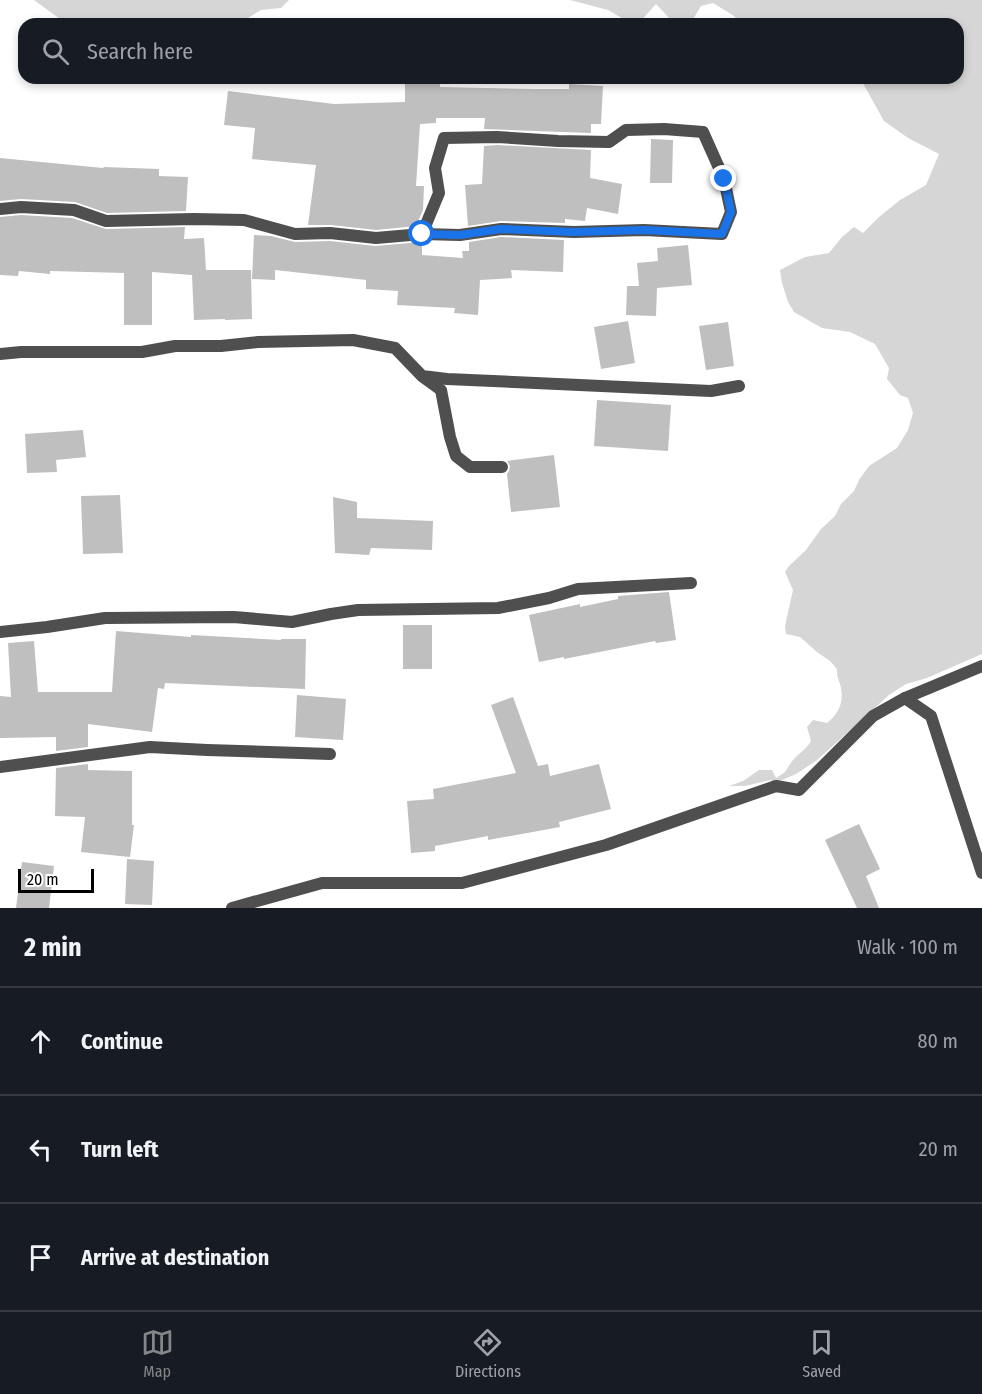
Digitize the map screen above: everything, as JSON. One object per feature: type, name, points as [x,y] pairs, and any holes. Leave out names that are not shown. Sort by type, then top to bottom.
[{"type":"street","points":[[0,209],[21,207],[74,210],[106,221],[244,220],[295,234],[330,233],[376,238],[422,234],[460,235],[501,229],[574,232],[644,230],[722,234],[731,212],[724,179],[703,132],[664,129],[626,130],[609,142],[497,137],[444,138],[435,168],[439,193],[422,234]]},
{"type":"street","points":[[0,354],[142,352],[175,346],[353,340],[395,348],[422,376],[441,390],[456,456],[470,467],[502,467]]},
{"type":"street","points":[[422,376],[711,391],[738,386]]},
{"type":"street","points":[[0,632],[105,618],[234,617],[292,622],[358,610],[498,608],[549,598],[578,589],[691,583]]},
{"type":"street","points":[[232,908],[322,883],[462,883],[606,845],[776,786],[799,790],[873,716],[905,698],[982,666]]},
{"type":"street","points":[[905,698],[931,716],[982,873]]},
{"type":"street","points":[[0,767],[150,747],[330,754]]},
{"type":"shaded area","points":[[34,0],[289,0],[281,8],[261,10],[248,18],[59,18]]},
{"type":"shaded area","points":[[570,0],[982,0],[982,654],[927,678],[906,684],[889,695],[816,761],[796,774],[775,783],[771,780],[745,786],[729,786],[743,781],[759,770],[772,770],[776,778],[783,774],[811,741],[807,727],[813,720],[827,723],[837,712],[842,699],[837,669],[800,637],[786,634],[785,626],[793,590],[785,572],[835,516],[869,466],[897,448],[908,430],[913,413],[908,398],[900,395],[887,379],[889,368],[875,344],[850,332],[822,328],[794,312],[788,302],[780,270],[805,257],[829,253],[854,227],[863,233],[900,200],[926,185],[939,154],[908,138],[884,121],[863,84],[964,84],[964,18],[736,18],[713,3],[701,6],[694,18],[669,18],[656,4],[643,18],[622,18],[608,10]]},
{"type":"building","points":[[405,84],[536,89],[569,89],[569,84],[603,86],[601,124],[591,124],[591,133],[484,129],[485,118],[436,118],[436,123],[420,124],[416,186],[424,186],[423,210],[416,226],[376,230],[308,225],[316,165],[252,159],[255,128],[224,125],[228,91],[334,104],[405,102]]},
{"type":"building","points":[[651,139],[673,140],[672,183],[650,183]]},
{"type":"building","points":[[484,146],[591,150],[590,178],[622,184],[618,214],[587,208],[585,221],[565,219],[565,223],[501,221],[468,226],[465,185],[482,184]]},
{"type":"building","points":[[0,158],[103,168],[159,169],[159,176],[188,177],[186,211],[107,213],[75,202],[21,199],[0,201]]},
{"type":"building","points":[[21,215],[72,218],[106,229],[185,227],[184,239],[204,238],[206,270],[251,270],[252,319],[194,320],[192,275],[152,272],[152,325],[124,325],[124,273],[50,271],[50,274],[19,271],[18,276],[0,275],[0,217]]},
{"type":"building","points":[[254,235],[271,236],[295,242],[330,241],[375,246],[422,242],[422,255],[463,258],[462,251],[469,251],[469,242],[501,237],[564,240],[563,272],[511,270],[512,278],[480,280],[478,315],[454,313],[455,308],[397,305],[398,291],[366,289],[366,280],[275,270],[275,280],[252,279]]},
{"type":"building","points":[[688,245],[692,285],[657,288],[656,316],[626,315],[627,286],[639,286],[637,263],[658,261],[657,248]]},
{"type":"building","points":[[628,321],[635,363],[601,369],[594,327]]},
{"type":"building","points":[[728,322],[734,366],[706,370],[699,326]]},
{"type":"building","points":[[597,400],[671,405],[668,451],[594,446]]},
{"type":"building","points":[[83,430],[86,457],[56,460],[57,472],[27,473],[25,434]]},
{"type":"building","points":[[554,455],[560,507],[511,512],[507,474],[510,466],[507,461]]},
{"type":"building","points":[[120,495],[123,553],[83,554],[81,496]]},
{"type":"building","points":[[333,497],[357,502],[357,518],[433,521],[432,550],[371,548],[369,555],[335,553]]},
{"type":"building","points":[[669,592],[676,640],[656,643],[655,641],[539,662],[529,615],[580,604],[580,607],[618,599],[618,596]]},
{"type":"building","points":[[403,625],[432,625],[432,669],[403,669]]},
{"type":"building","points":[[116,631],[191,637],[191,635],[281,640],[306,639],[305,689],[165,683],[164,689],[158,688],[152,732],[88,724],[88,747],[56,751],[56,737],[0,738],[0,696],[11,697],[8,643],[34,641],[38,692],[112,692]]},
{"type":"building","points":[[297,695],[346,699],[343,740],[295,737]]},
{"type":"building","points":[[513,697],[538,766],[548,764],[550,776],[599,764],[611,809],[559,822],[560,827],[488,840],[488,836],[435,846],[435,851],[411,853],[407,801],[434,799],[433,789],[516,773],[491,705]]},
{"type":"building","points":[[88,764],[88,770],[132,771],[132,825],[134,825],[130,857],[81,852],[85,817],[55,816],[56,768]]},
{"type":"building","points":[[859,824],[880,869],[866,876],[879,908],[857,908],[825,840]]},
{"type":"building","points":[[127,859],[154,861],[152,905],[125,904]]},
{"type":"building","points":[[22,862],[54,866],[49,908],[16,908]]},
{"type":"route","points":[[422,234],[460,235],[501,229],[574,232],[644,230],[722,234],[731,212],[724,179]]}]
